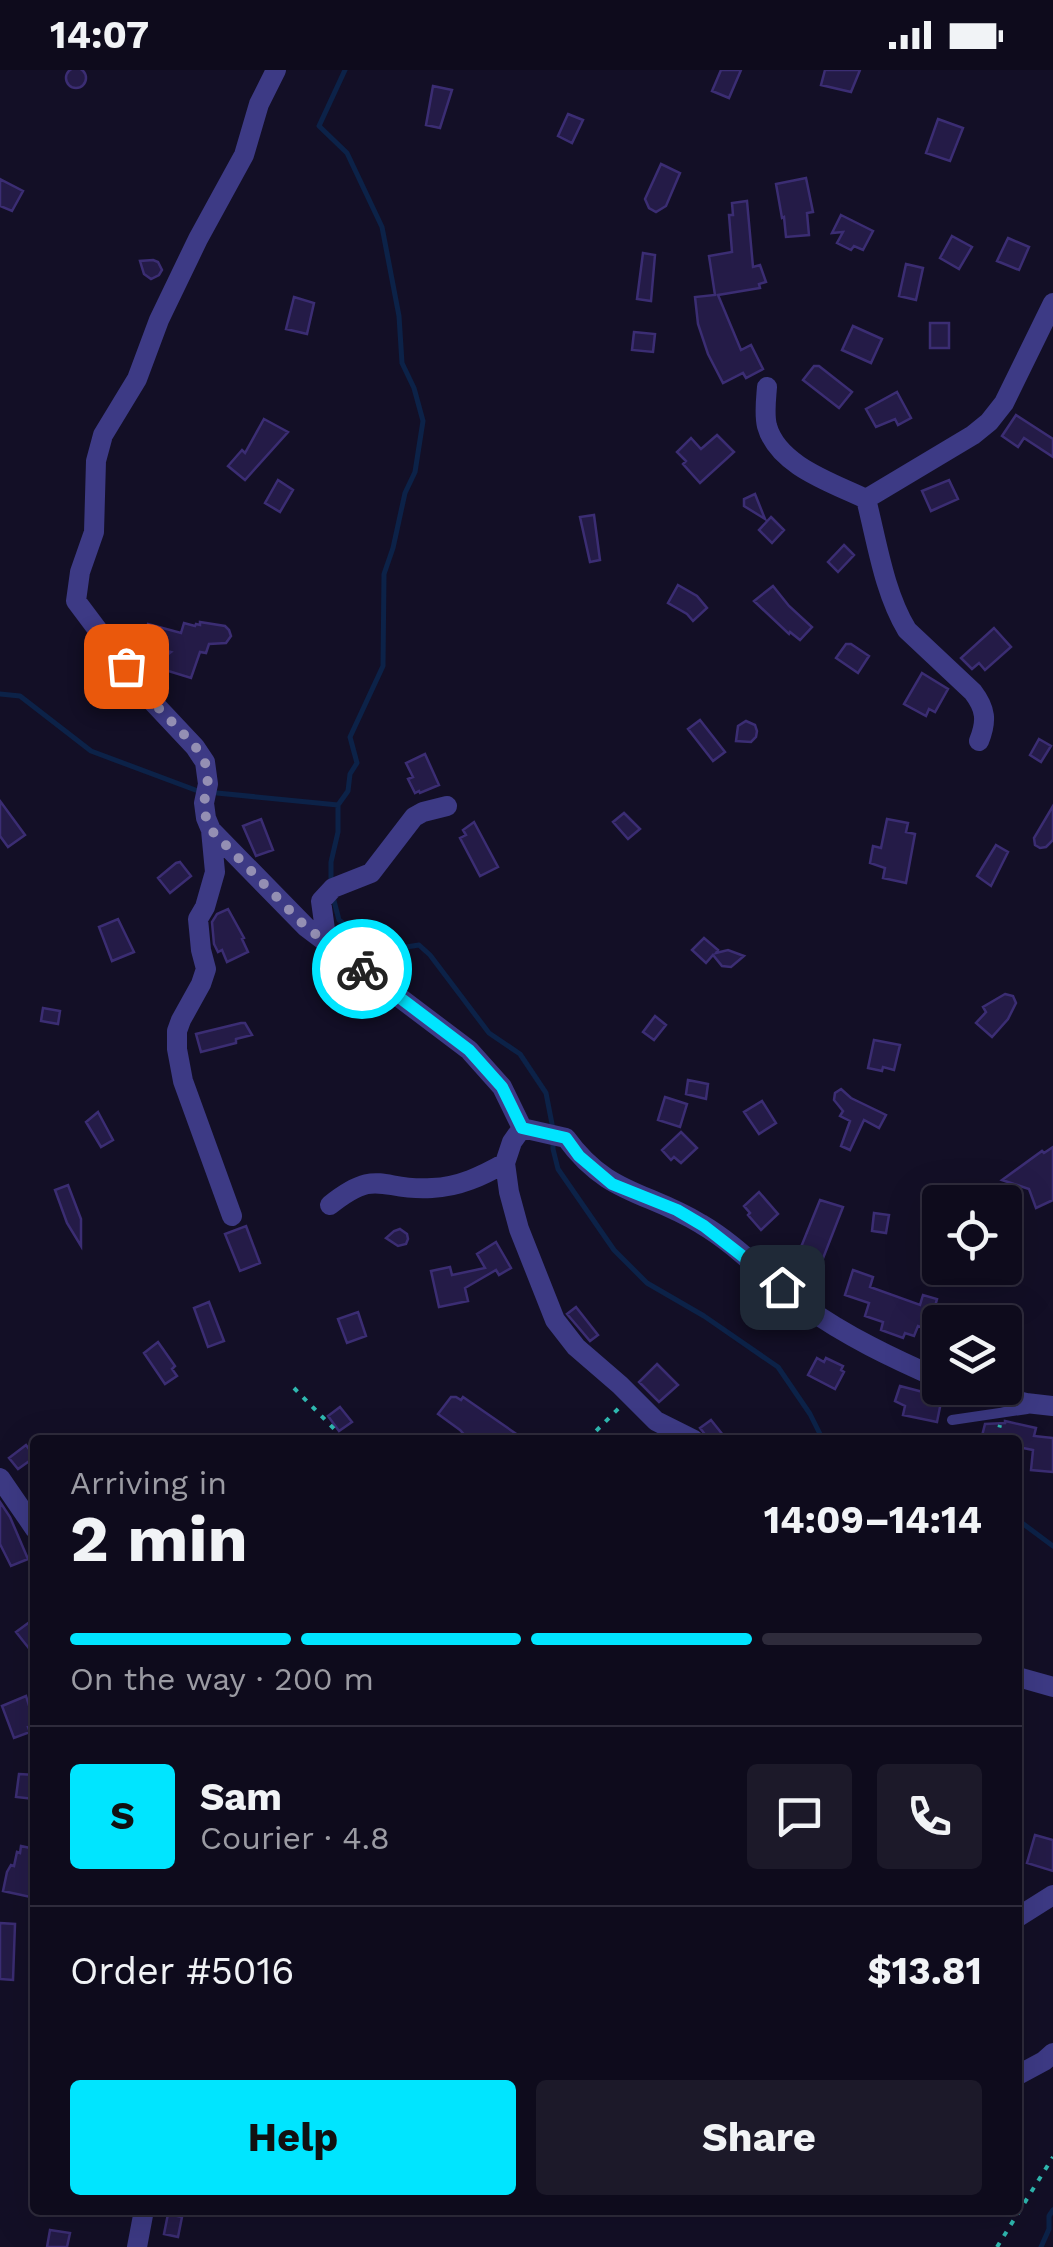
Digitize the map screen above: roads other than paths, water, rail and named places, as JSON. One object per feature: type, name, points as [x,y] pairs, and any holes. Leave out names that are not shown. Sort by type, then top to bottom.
[{"type":"street","points":[[232,1216],[184,1081],[177,1049],[181,1020],[206,969],[198,919],[215,872],[204,802],[208,784],[205,762],[84,614],[76,601],[76,590],[94,532],[96,460],[103,435],[137,379],[159,320],[244,156],[259,104],[276,70]]},
{"type":"street","points":[[866,499],[989,422],[1004,403],[1053,303]]},
{"type":"street","points":[[767,387],[766,422],[775,443],[810,472],[866,499],[900,619],[982,703],[986,714],[979,741]]},
{"type":"street","points":[[327,944],[321,901],[333,888],[371,873],[414,817],[448,806]]},
{"type":"street","points":[[211,830],[327,944],[469,1050],[502,1087],[522,1128],[566,1138],[579,1156],[612,1184],[677,1210],[704,1226],[802,1305],[872,1349],[922,1371]]},
{"type":"street","points":[[522,1128],[512,1142],[506,1163],[509,1192],[554,1320],[576,1347],[656,1421],[684,1435]]},
{"type":"street","points":[[330,1205],[350,1189],[368,1182],[427,1189],[451,1186],[506,1163]]},
{"type":"street","points":[[1022,1402],[1053,1406]]},
{"type":"street","points":[[0,1478],[30,1523]]},
{"type":"street","points":[[1022,1678],[1053,1687]]},
{"type":"street","points":[[1022,1915],[1053,1896]]},
{"type":"street","points":[[1022,2073],[1053,2053]]},
{"type":"street","points":[[137,2247],[143,2215]]},
{"type":"lane","points":[[952,1420],[1053,1406]]},
{"type":"waterway","points":[[331,880],[338,805],[348,791],[350,774],[357,763],[350,737],[383,666],[384,574],[405,493],[415,472],[423,421],[402,363],[399,316],[382,227],[347,153],[319,126],[345,70]]},
{"type":"waterway","points":[[0,694],[20,696],[91,751],[198,791]]},
{"type":"waterway","points":[[217,793],[338,805]]},
{"type":"waterway","points":[[333,897],[339,920],[368,941],[387,950],[419,945],[430,955],[489,1033],[520,1054],[546,1093],[553,1129]]},
{"type":"waterway","points":[[553,1140],[558,1169],[614,1250],[647,1283],[778,1367],[820,1435]]},
{"type":"waterway","points":[[1022,1523],[1053,1546]]},
{"type":"waterway","points":[[1041,2247],[1053,2210]]}]
